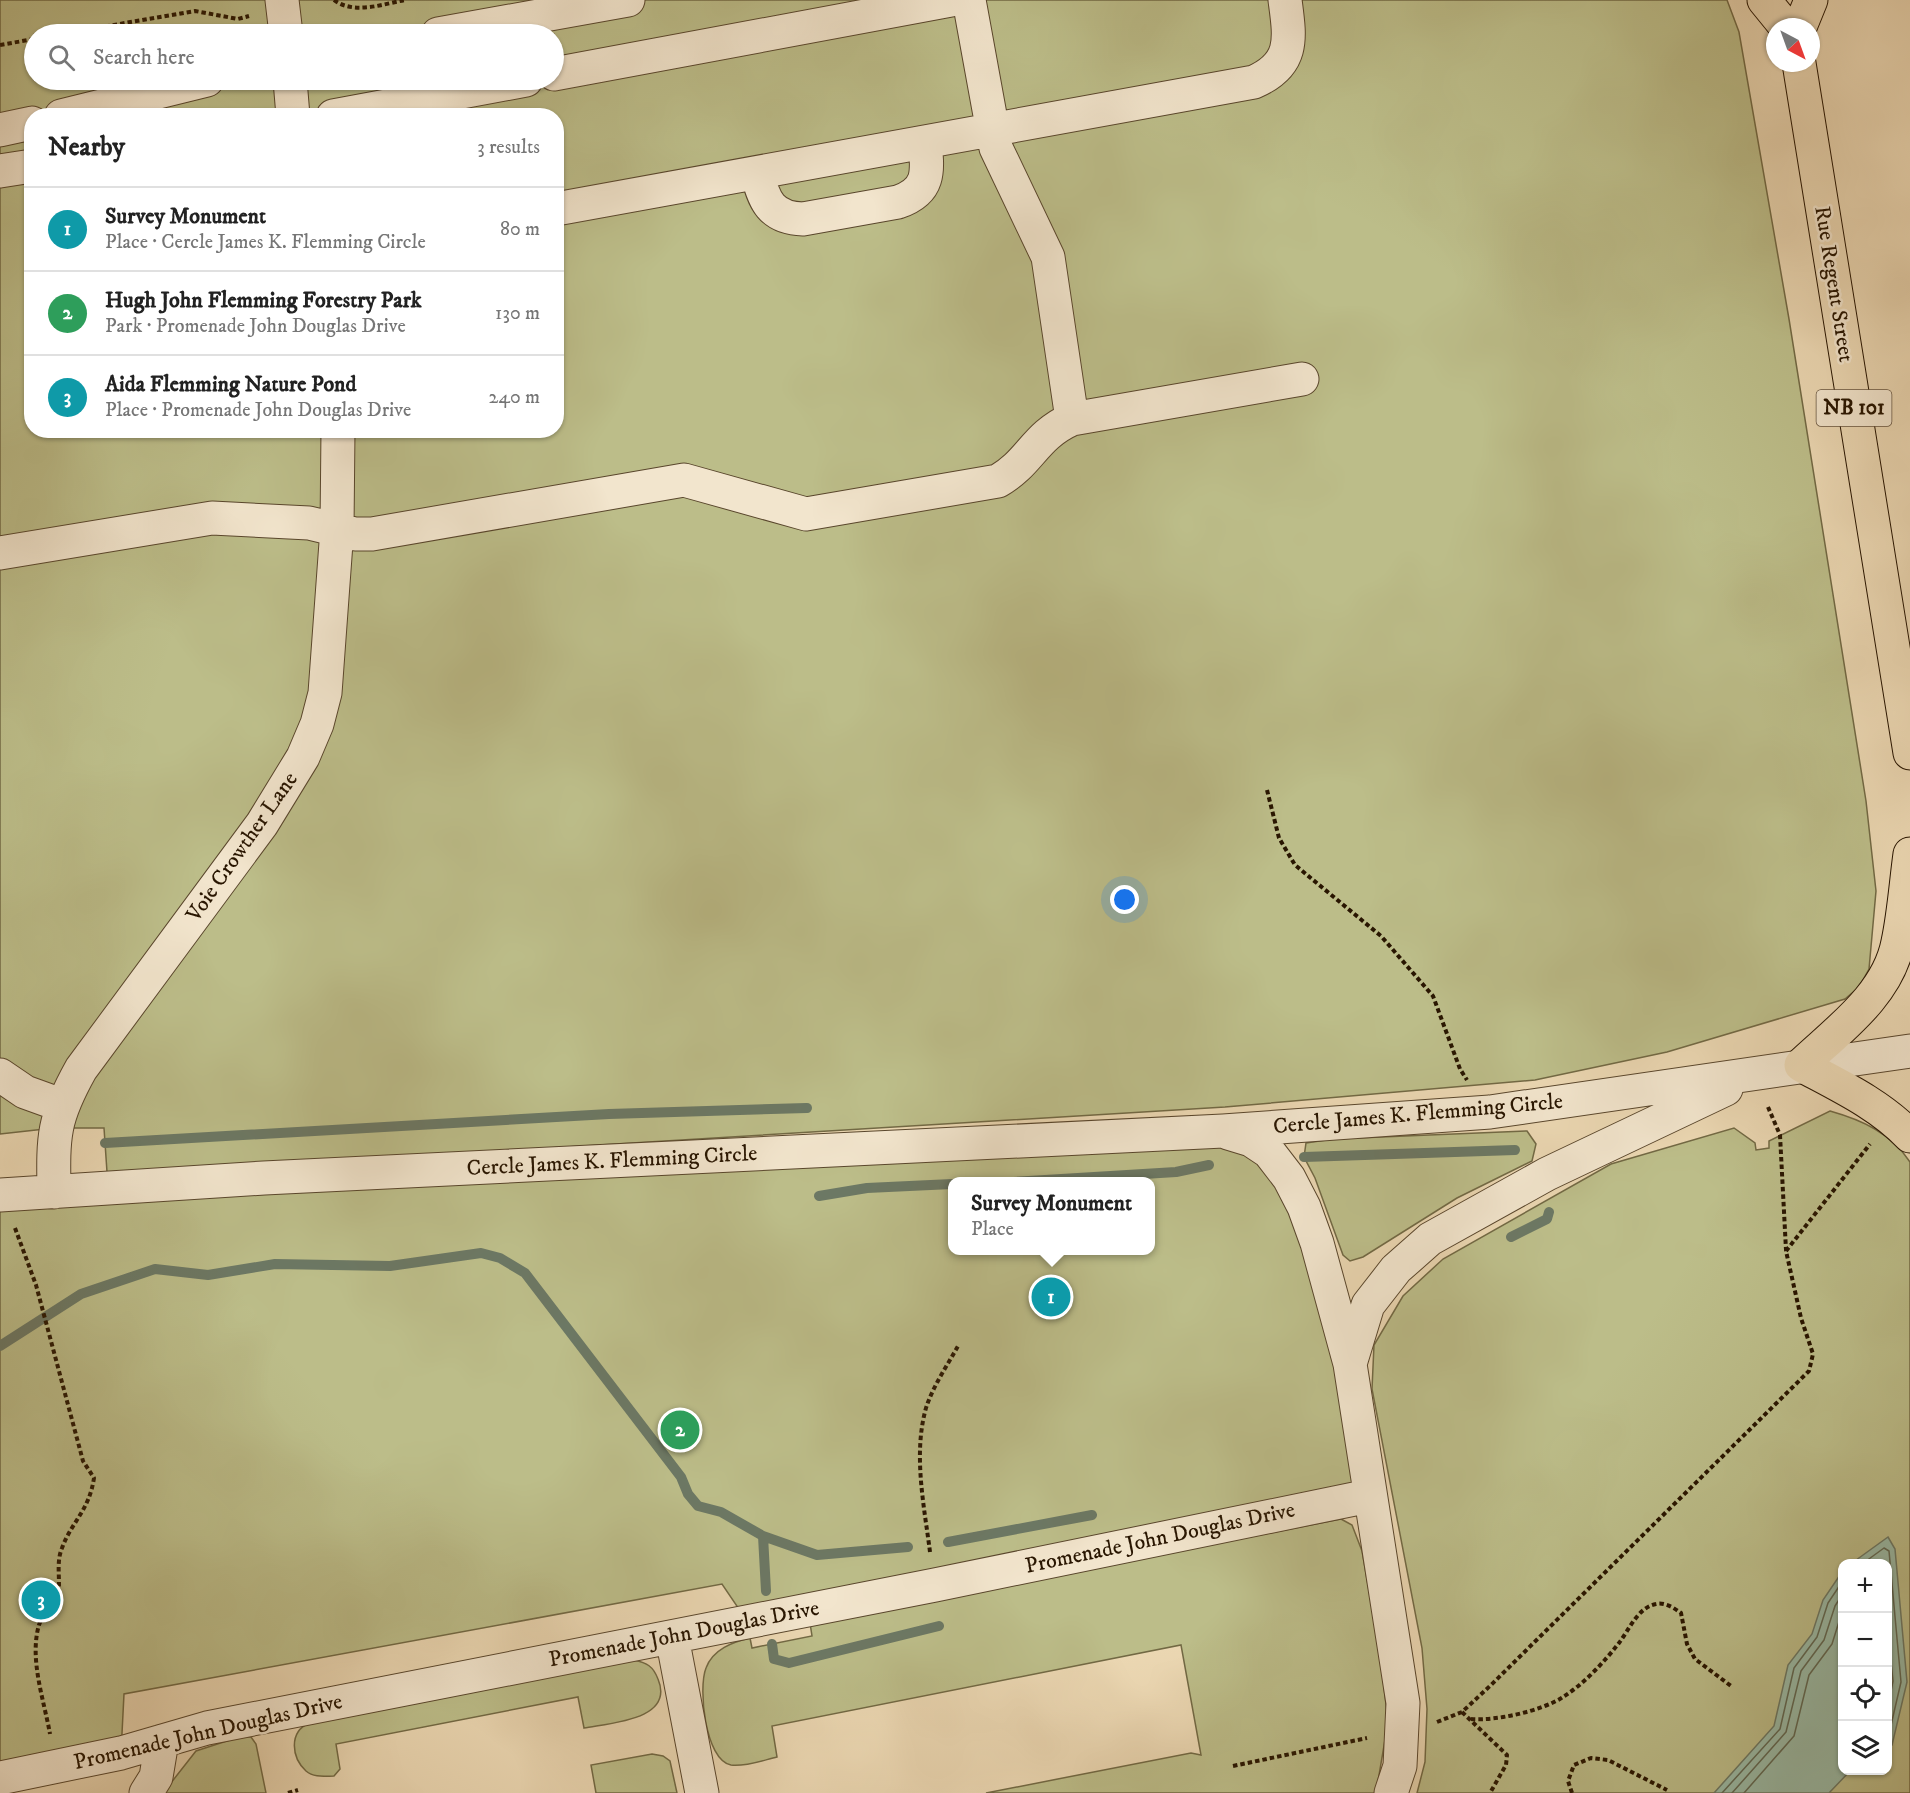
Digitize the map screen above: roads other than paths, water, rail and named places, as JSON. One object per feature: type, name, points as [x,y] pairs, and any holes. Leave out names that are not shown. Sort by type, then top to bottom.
[{"type":"main road","points":[[1764,0],[1779,18]]},
{"type":"main road","points":[[1788,0],[1791,18]]},
{"type":"main road","points":[[1804,18],[1811,0]]},
{"type":"main road","name":"Rue Regent Street","points":[[1800,72],[1910,753]]},
{"type":"main road","points":[[1910,854],[1898,944],[1888,970],[1872,997],[1801,1065],[1862,1097],[1891,1117],[1910,1136]]},
{"type":"street","points":[[282,0],[285,24]]},
{"type":"street","points":[[494,24],[628,0]]},
{"type":"street","points":[[564,72],[951,0]]},
{"type":"street","points":[[969,0],[993,130],[1003,166],[1048,257],[1072,419]]},
{"type":"street","points":[[564,208],[1258,81],[1275,69],[1284,57],[1289,44],[1286,0]]},
{"type":"street","points":[[93,108],[166,90]]},
{"type":"street","points":[[291,90],[292,108]]},
{"type":"street","points":[[376,108],[472,90]]},
{"type":"street","points":[[0,130],[24,125]]},
{"type":"street","points":[[757,173],[768,204],[776,213],[788,219],[803,219],[887,204],[910,198],[919,190],[928,168],[925,142]]},
{"type":"street","points":[[0,171],[24,167]]},
{"type":"street","points":[[0,554],[203,518],[283,521],[372,534],[684,480],[806,514],[998,481],[1019,466],[1042,437],[1072,419],[1302,380]]},
{"type":"street","name":"Voie Crowther Lane","points":[[54,1192],[53,1140],[61,1105],[92,1053],[262,824],[303,757],[317,724],[325,693],[338,529],[338,438]]},
{"type":"street","name":"Cercle James K. Flemming Circle","points":[[4,1194],[264,1178],[1223,1131],[1490,1112],[1755,1075],[1801,1065],[1910,1051]]},
{"type":"street","points":[[0,1075],[25,1092],[61,1105]]},
{"type":"street","name":"Cercle James K. Flemming Circle","points":[[1350,1364],[1368,1305],[1396,1269],[1430,1239],[1547,1174],[1755,1075]]},
{"type":"street","name":"Cercle James K. Flemming Circle","points":[[1223,1131],[1251,1140],[1269,1152],[1289,1178],[1304,1207],[1317,1243],[1350,1364],[1403,1703],[1400,1766],[1391,1793]]},
{"type":"street","name":"Promenade John Douglas Drive","points":[[0,1778],[121,1753],[218,1725],[935,1585],[1369,1496]]},
{"type":"street","points":[[672,1637],[702,1793]]},
{"type":"street","points":[[146,1793],[156,1777],[162,1741]]},
{"type":"water","points":[[1888,1537],[1895,1549],[1907,1682],[1892,1745],[1892,1559],[1858,1559]]},
{"type":"water","points":[[1838,1578],[1838,1775],[1846,1775],[1829,1793],[1714,1793],[1774,1726],[1788,1665],[1812,1634],[1823,1600]]},
{"type":"waterway","points":[[105,1143],[609,1114],[807,1108]]},
{"type":"waterway","points":[[1304,1157],[1515,1150]]},
{"type":"waterway","points":[[1095,1177],[1176,1172],[1209,1165]]},
{"type":"waterway","points":[[819,1196],[867,1188],[948,1184]]},
{"type":"waterway","points":[[1511,1237],[1547,1219],[1549,1212]]},
{"type":"waterway","points":[[0,1346],[81,1294],[155,1269],[208,1275],[275,1264],[390,1266],[481,1253],[500,1258],[525,1273],[681,1477],[688,1494],[698,1506],[721,1512],[763,1536],[817,1555],[908,1547]]},
{"type":"waterway","points":[[948,1542],[1092,1515]]},
{"type":"waterway","points":[[763,1536],[766,1591]]},
{"type":"waterway","points":[[772,1644],[774,1659],[789,1663],[939,1626]]},
{"type":"place","name":"Survey Monument","points":[[1051,1297]]},
{"type":"place","name":"Hugh John Flemming Forestry Park","points":[[680,1430]]},
{"type":"place","name":"Aida Flemming Nature Pond","points":[[41,1600]]}]
